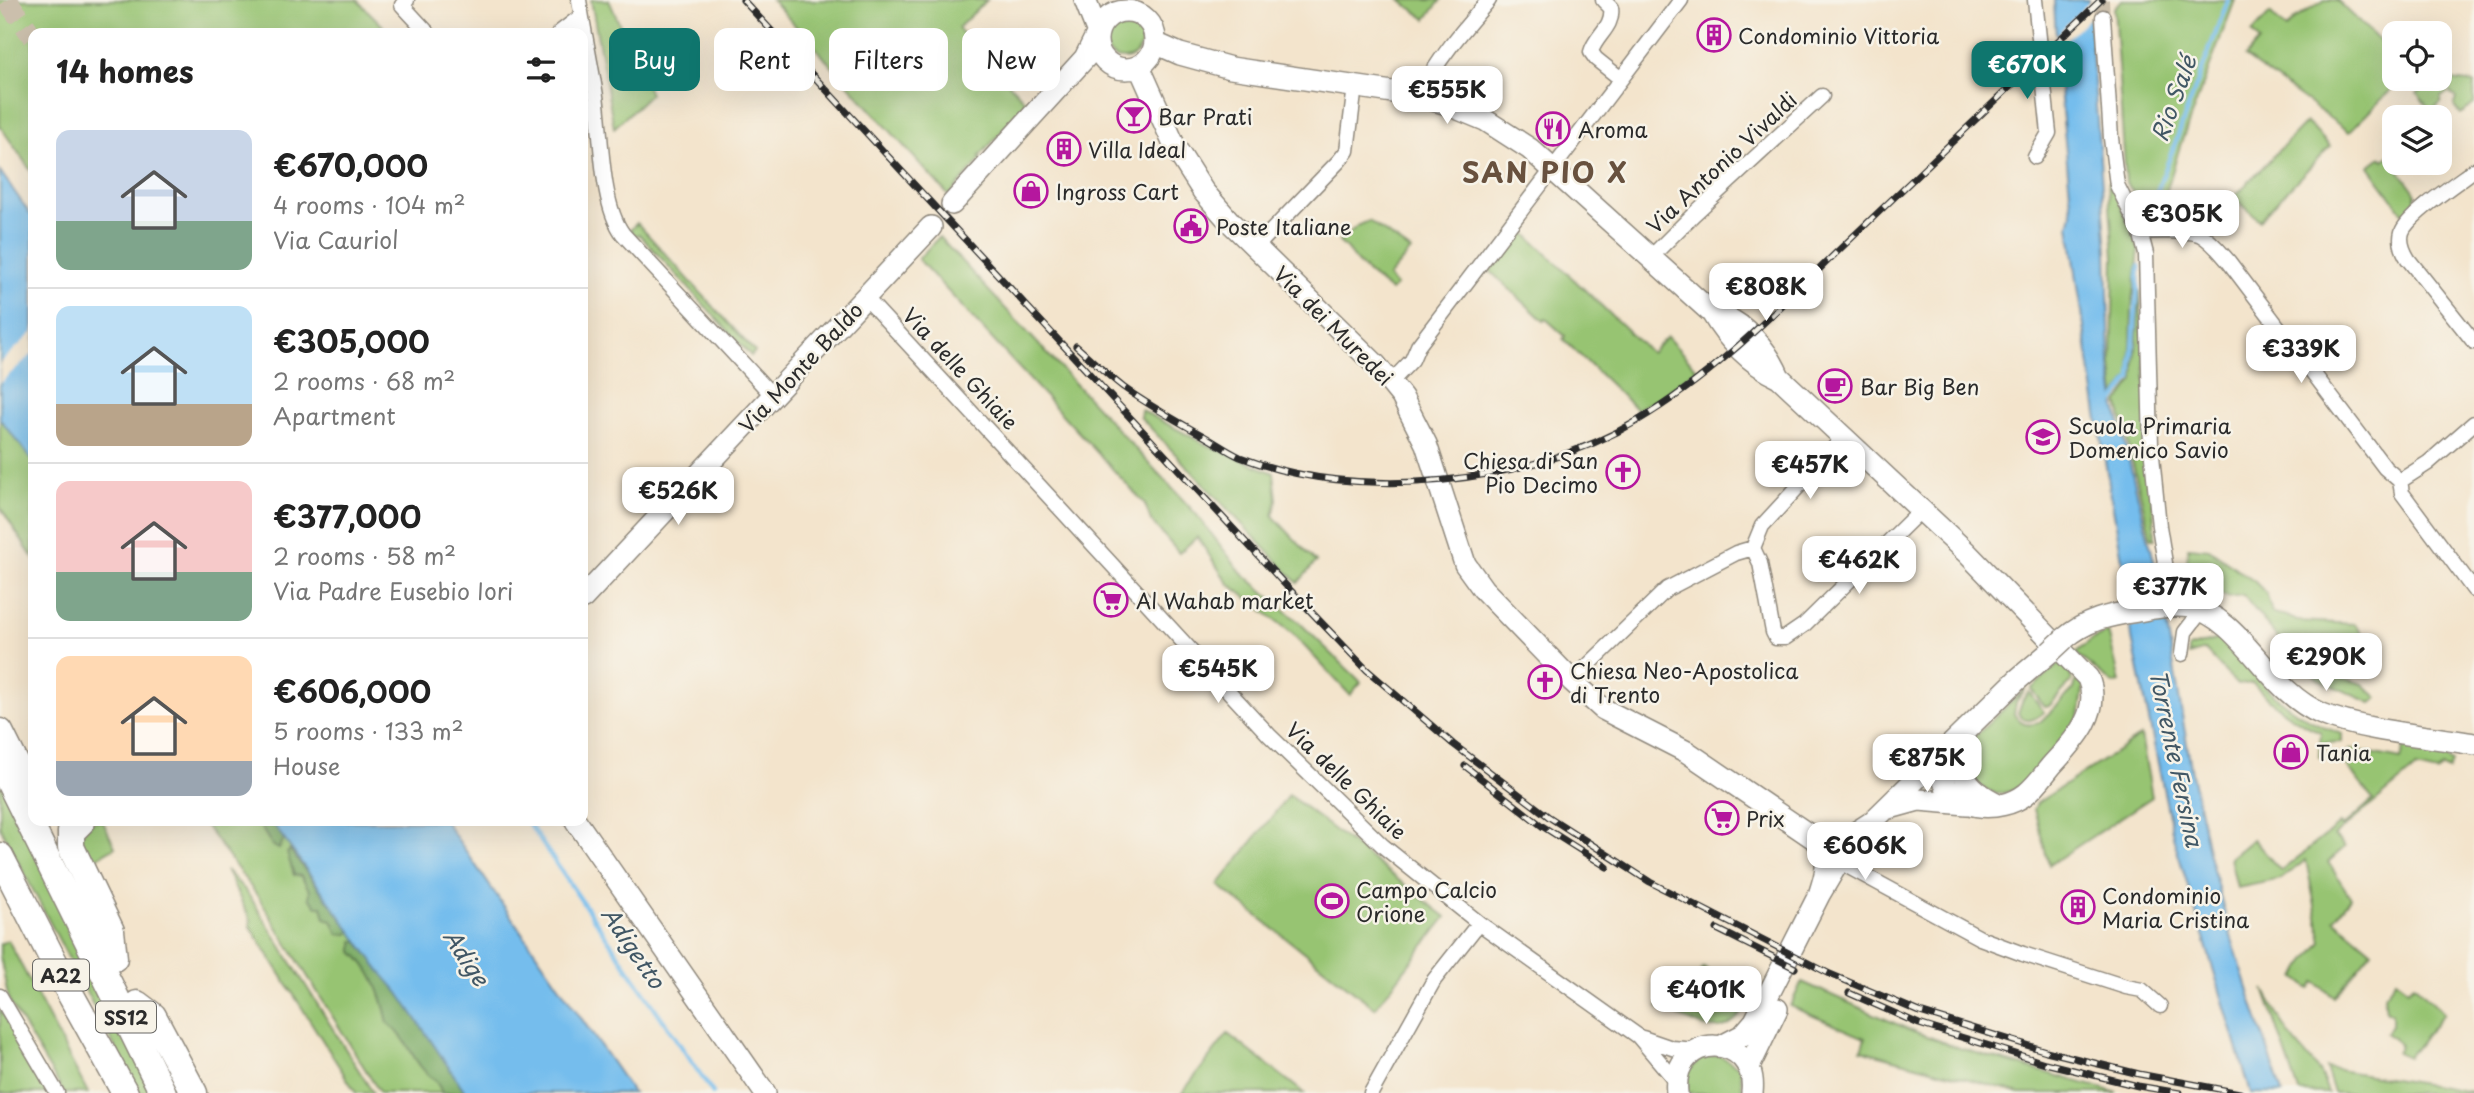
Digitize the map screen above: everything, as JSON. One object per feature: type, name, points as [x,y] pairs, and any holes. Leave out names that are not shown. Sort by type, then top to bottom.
[{"type":"highway","points":[[0,732],[28,788]]},
{"type":"highway","name":"SS12","points":[[0,763],[28,820]]},
{"type":"highway","name":"SS12","points":[[31,826],[163,1093]]},
{"type":"highway","name":"SS12","points":[[47,826],[182,1093]]},
{"type":"highway","points":[[77,826],[71,832],[70,842],[111,931],[114,958]]},
{"type":"highway","name":"A22","points":[[0,856],[125,1093]]},
{"type":"highway","name":"A22","points":[[0,893],[105,1093]]},
{"type":"highway","points":[[137,1004],[153,1016],[194,1093]]},
{"type":"street","points":[[407,0],[402,5],[423,28]]},
{"type":"street","points":[[579,0],[583,28]]},
{"type":"street","points":[[1085,0],[1098,33],[1100,55],[1110,65]]},
{"type":"street","points":[[1419,96],[1461,31],[1489,0]]},
{"type":"street","points":[[1603,0],[1612,8],[1612,17],[1591,52],[1621,79]]},
{"type":"street","points":[[1391,382],[1412,360],[1418,346],[1681,0]]},
{"type":"street","points":[[2035,0],[2049,133],[2035,157]]},
{"type":"street","points":[[952,204],[1061,85],[1092,47],[1104,21],[1117,13],[1145,10],[1155,43],[1147,59],[1139,66],[1124,69],[1102,65],[1061,85]]},
{"type":"street","points":[[565,28],[581,16]]},
{"type":"street","points":[[2103,17],[2117,185],[2140,231],[2146,254],[2151,446],[2169,606]]},
{"type":"street","points":[[1155,43],[1180,54],[1229,67],[1419,96],[1485,120],[1518,140],[1712,313],[1722,331],[1761,369],[1779,377],[1966,552],[2083,673],[2092,691],[2085,725],[2026,794],[2012,802],[1988,807],[1919,800],[1878,816],[1868,838],[1849,867],[1751,1078]]},
{"type":"street","points":[[588,54],[608,200],[614,220],[773,396]]},
{"type":"street","name":"Via dei Muredei","points":[[1139,66],[1175,147],[1216,206],[1391,382],[1409,409],[1426,444],[1438,488],[1465,564],[1483,589],[1572,681],[1603,709],[1687,752],[1818,841],[1825,851],[1827,867],[1819,895]]},
{"type":"street","points":[[1256,247],[1347,151],[1355,86]]},
{"type":"street","name":"Via Antonio Vivaldi","points":[[1650,258],[1822,96]]},
{"type":"street","points":[[2474,170],[2410,220],[2401,234],[2401,243],[2408,259],[2474,342]]},
{"type":"street","name":"Via Monte Baldo","points":[[588,593],[931,227]]},
{"type":"street","points":[[2140,231],[2200,234],[2230,262],[2385,468],[2400,481],[2402,494],[2474,590]]},
{"type":"street","name":"Via delle Ghiaie","points":[[865,297],[1269,735],[1382,846],[1479,923],[1639,1036],[1672,1048],[1697,1050]]},
{"type":"street","points":[[2400,481],[2428,463],[2474,423]]},
{"type":"street","points":[[1843,438],[1762,526],[1753,548],[1760,563],[1776,638],[1785,638],[1804,625],[1921,510]]},
{"type":"street","points":[[1572,681],[1667,589],[1698,571],[1753,548]]},
{"type":"street","points":[[1677,1087],[1684,1061],[1697,1050],[1722,1046],[1743,1035],[1755,1021],[1819,895],[1858,831],[1878,816],[2057,645],[2077,628],[2094,620],[2169,606],[2202,610],[2222,621],[2284,689],[2321,713],[2364,725],[2474,744]]},
{"type":"street","points":[[2182,653],[2185,632],[2202,610]]},
{"type":"street","points":[[1965,731],[1960,755],[1967,783],[1973,790],[2000,805]]},
{"type":"street","points":[[1943,752],[1942,774],[1946,784],[1959,800],[1968,804]]},
{"type":"street","points":[[579,826],[765,1093]]},
{"type":"street","points":[[1849,867],[1980,938],[2142,990],[2160,1006]]},
{"type":"street","points":[[1371,1093],[1434,980],[1479,923]]},
{"type":"street","points":[[0,996],[57,1093]]},
{"type":"street","name":"Via delle Ghiaie","points":[[1639,1036],[1677,1087]]},
{"type":"street","points":[[1722,1046],[1738,1054],[1751,1078],[1764,1093]]},
{"type":"green space","points":[[0,0],[357,0],[383,26],[28,28],[28,167],[0,126]]},
{"type":"green space","points":[[591,0],[609,0],[621,28],[609,28],[609,91],[649,91],[650,94],[614,128]]},
{"type":"green space","points":[[772,0],[987,0],[958,28],[962,32],[962,91],[1016,91],[1027,103],[949,196],[854,91],[948,91],[948,28],[829,28],[829,63],[815,48],[815,28],[797,28]]},
{"type":"green space","points":[[1400,0],[1441,0],[1426,19]]},
{"type":"green space","points":[[2121,0],[2235,0],[2180,146],[2158,220],[2126,183],[2114,8]]},
{"type":"green space","points":[[2325,0],[2337,0],[2382,43],[2382,91],[2390,91],[2349,132],[2245,57],[2259,41],[2252,33],[2270,13],[2286,29],[2295,19]]},
{"type":"green space","points":[[1123,21],[1136,27],[1142,40],[1136,53],[1123,59],[1110,53],[1104,40],[1110,27]]},
{"type":"green space","points":[[2453,80],[2474,83],[2474,104],[2461,114],[2454,106],[2456,97],[2450,93]]},
{"type":"green space","points":[[2447,91],[2441,97],[2438,105],[2426,105],[2417,93]]},
{"type":"green space","points":[[2306,122],[2330,146],[2259,220],[2234,197]]},
{"type":"green space","points":[[2381,157],[2382,175],[2403,175],[2415,192],[2415,205],[2404,214],[2369,166]]},
{"type":"green space","points":[[2111,181],[2139,250],[2132,310],[2130,377],[2115,396],[2112,364],[2114,256],[2108,182]]},
{"type":"green space","points":[[1369,221],[1411,251],[1388,277],[1396,286],[1391,291],[1363,268],[1339,242],[1357,226]]},
{"type":"green space","points":[[637,223],[755,352],[751,356],[639,234],[635,236],[630,230]]},
{"type":"green space","points":[[1522,230],[1651,353],[1667,337],[1697,369],[1659,399],[1636,409],[1563,339],[1565,336],[1546,319],[1544,321],[1490,271]]},
{"type":"green space","points":[[939,237],[1196,514],[1241,572],[1302,625],[1361,682],[1350,695],[1293,634],[1228,583],[1197,537],[1179,553],[1151,521],[1145,504],[918,259]]},
{"type":"green space","points":[[2140,290],[2155,538],[2151,538],[2118,402],[2134,380]]},
{"type":"green space","points":[[1141,410],[1205,444],[1274,473],[1277,500],[1273,516],[1316,562],[1298,583],[1140,417]]},
{"type":"green space","points":[[0,419],[28,455],[28,550],[0,507]]},
{"type":"green space","points":[[2188,547],[2209,549],[2255,582],[2266,593],[2272,613],[2297,621],[2355,624],[2365,638],[2343,678],[2363,684],[2378,698],[2371,703],[2318,679],[2283,645],[2243,595],[2227,597],[2194,582],[2187,563]]},
{"type":"green space","points":[[2108,632],[2120,682],[2113,684],[2075,653],[2091,640]]},
{"type":"green space","points":[[2221,638],[2274,695],[2304,717],[2342,734],[2342,742],[2325,743],[2323,758],[2319,757],[2321,732],[2284,712],[2253,683],[2237,685],[2205,650],[2189,655],[2189,648]]},
{"type":"green space","points":[[2061,662],[2072,681],[2045,707],[2031,689]]},
{"type":"green space","points":[[2076,680],[2084,684],[2079,718],[2020,786],[1997,794],[1976,785],[1966,754],[1972,739],[2026,688],[2016,702],[2014,714],[2025,724],[2040,722],[2074,689]]},
{"type":"green space","points":[[2029,692],[2044,712],[2027,720],[2018,713]]},
{"type":"green space","points":[[2141,736],[2152,797],[2049,865],[2034,809],[2037,803]]},
{"type":"green space","points":[[2405,744],[2429,747],[2452,762],[2449,770],[2443,767],[2437,773],[2416,768],[2334,836],[2345,847],[2328,862],[2351,898],[2334,919],[2372,951],[2334,997],[2315,982],[2310,989],[2296,978],[2302,966],[2322,942],[2306,860],[2281,879],[2237,888],[2230,858],[2253,839],[2281,871],[2340,824],[2342,827],[2373,800],[2341,758],[2351,749],[2401,759]]},
{"type":"green space","points":[[0,780],[155,1093],[139,1093],[0,827]]},
{"type":"green space","name":"Campo Calcio Orione","points":[[1289,795],[1446,917],[1375,1008],[1218,885]]},
{"type":"green space","points":[[88,826],[105,826],[115,847],[84,865],[78,835]]},
{"type":"green space","points":[[206,826],[275,826],[399,993],[466,1093],[380,1093],[259,898]]},
{"type":"green space","points":[[260,826],[275,826],[284,839],[279,849],[272,845]]},
{"type":"green space","points":[[290,850],[350,930],[349,934],[338,934],[332,920],[325,918],[322,906],[317,906],[309,898],[310,891],[301,876],[294,875],[287,853]]},
{"type":"green space","points":[[226,870],[256,906],[373,1093],[356,1093],[250,926],[251,921]]},
{"type":"green space","points":[[8,940],[88,1093],[64,1093],[9,1001],[0,956],[0,944]]},
{"type":"green space","points":[[353,941],[357,941],[399,993],[466,1093],[442,1093],[435,1080],[421,1067],[399,1034],[388,1023],[376,984],[353,952]]},
{"type":"green space","points":[[1703,968],[1753,995],[1743,1012],[1723,1027],[1701,1025],[1658,1007],[1662,998],[1685,1005]]},
{"type":"green space","points":[[2396,980],[2408,989],[2414,984],[2444,1013],[2408,1057],[2397,1052],[2401,1045],[2386,1033],[2392,1023],[2392,1013],[2386,1010],[2384,995]]},
{"type":"green space","points":[[1802,982],[1908,1029],[1959,1048],[2118,1093],[2020,1093],[1861,1050],[1865,1038],[1790,1006]]},
{"type":"green space","points":[[2264,989],[2288,1032],[2317,1069],[2328,1093],[2299,1092]]},
{"type":"green space","points":[[0,1009],[51,1093],[0,1093]]},
{"type":"green space","points":[[1228,1034],[1304,1093],[1182,1093]]},
{"type":"green space","points":[[1719,1055],[1740,1068],[1743,1093],[1687,1093],[1688,1072],[1701,1058]]},
{"type":"green space","points":[[2326,1068],[2474,1092],[2474,1093],[2334,1093]]},
{"type":"water","name":"Torrente Fersina","points":[[2054,0],[2088,0],[2107,252],[2110,367],[2116,408],[2160,585],[2208,851],[2231,936],[2282,1093],[2251,1093],[2174,840],[2132,638],[2127,589],[2069,225],[2072,214]]},
{"type":"water","points":[[0,171],[28,211],[28,455],[0,419]]},
{"type":"water","name":"Adige","points":[[275,826],[448,826],[633,1093],[466,1093],[399,993]]},
{"type":"pier","points":[[2091,0],[2092,16],[2053,53],[2053,38]]},
{"type":"pier","points":[[28,337],[28,358],[0,383],[0,363]]},
{"type":"pier","points":[[2163,589],[2169,621],[2131,627],[2125,595]]},
{"type":"waterway","name":"Rio Salé","points":[[2151,208],[2228,0]]},
{"type":"waterway","name":"Rio Salé","points":[[2113,402],[2131,378],[2139,266]]},
{"type":"waterway","name":"Adigetto","points":[[530,826],[713,1093]]},
{"type":"tunnel","points":[[7,0],[28,30]]},
{"type":"tunnel","points":[[2102,0],[2103,17]]},
{"type":"railway","points":[[743,0],[1367,670],[1453,744],[1549,817],[1650,882],[1830,974],[1920,1012],[2046,1051],[2139,1074],[2240,1093]]},
{"type":"railway","points":[[1076,346],[1123,387],[1162,412],[1240,457],[1286,471],[1336,480],[1389,483],[1495,473],[1546,460],[1594,443],[1637,421],[1719,363],[2101,0]]},
{"type":"railway","points":[[1465,766],[1542,826],[1607,867]]},
{"type":"railway","points":[[1717,929],[1795,968]]},
{"type":"railway","points":[[1849,993],[1919,1024],[2045,1063],[2138,1086],[2180,1093]]},
{"type":"place","name":"Condominio Vittoria","points":[[1714,35]]},
{"type":"place","name":"Bar Prati","points":[[1134,116]]},
{"type":"place","name":"Aroma","points":[[1553,129]]},
{"type":"place","name":"Villa Ideal","points":[[1064,149]]},
{"type":"place","name":"Ingross Cart","points":[[1031,191]]},
{"type":"place","name":"Poste Italiane","points":[[1191,226]]},
{"type":"place","name":"Bar Big Ben","points":[[1835,386]]},
{"type":"place","name":"Scuola Primaria Domenico Savio","points":[[2043,437]]},
{"type":"place","name":"Chiesa di San Pio Decimo","points":[[1623,472]]},
{"type":"place","name":"Al Wahab market","points":[[1111,600]]},
{"type":"place","name":"Chiesa Neo-Apostolica di Trento","points":[[1545,682]]},
{"type":"place","name":"Tania","points":[[2291,752]]},
{"type":"place","name":"Prix","points":[[1722,818]]},
{"type":"place","name":"Campo Calcio Orione","points":[[1332,901]]},
{"type":"place","name":"Condominio Maria Cristina","points":[[2078,907]]},
{"type":"district","name":"SAN PIO X","points":[[1545,171]]}]
